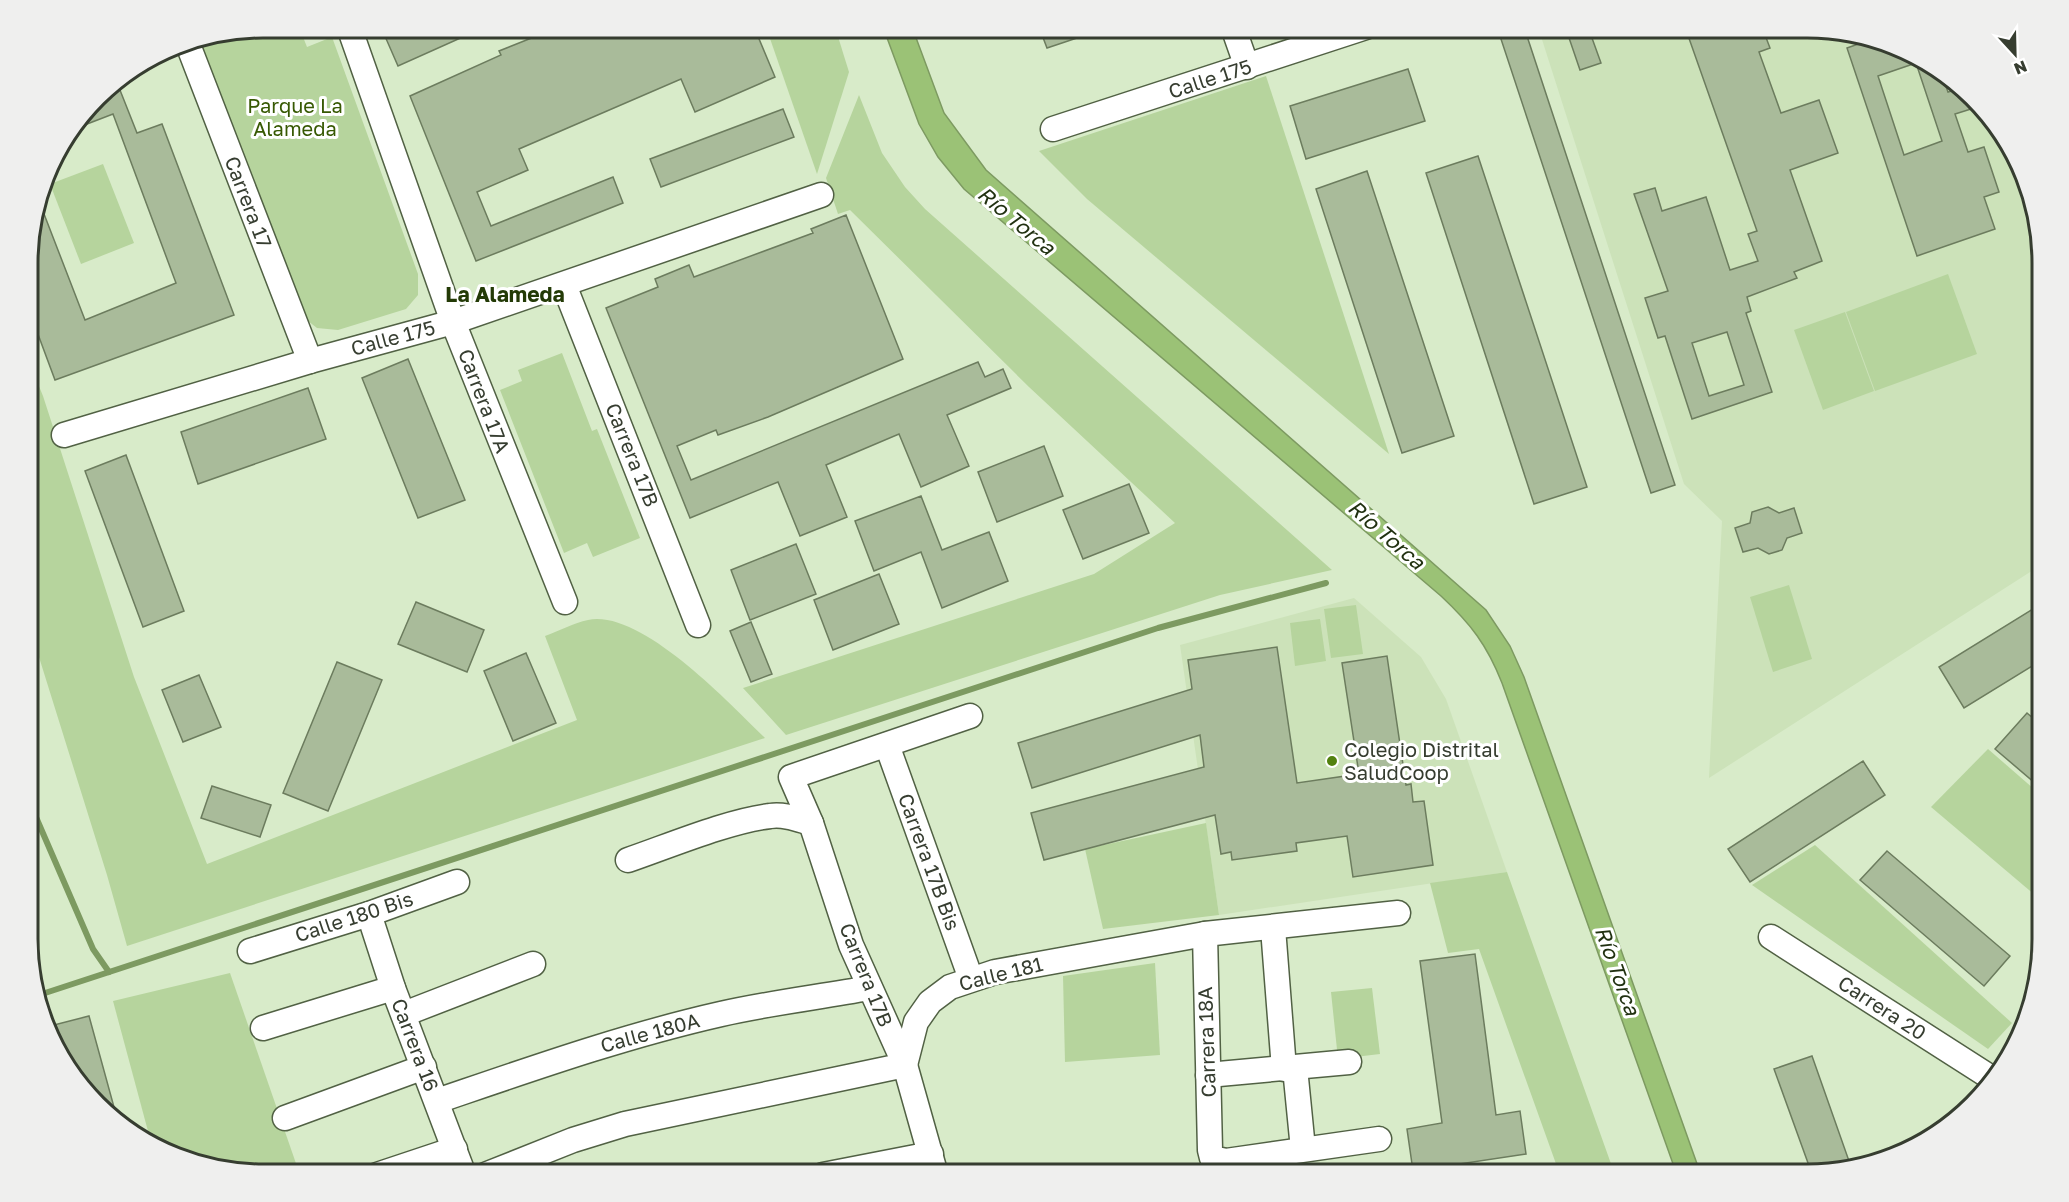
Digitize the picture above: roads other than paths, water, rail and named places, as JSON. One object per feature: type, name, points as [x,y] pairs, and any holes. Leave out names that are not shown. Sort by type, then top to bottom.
[{"type":"street","name":"Carrera 17A","points":[[353,38],[453,322],[565,602]]},
{"type":"street","points":[[1237,38],[1247,67]]},
{"type":"street","name":"Calle 175","points":[[1053,129],[1333,38]]},
{"type":"street","name":"Carrera 17","points":[[190,49],[310,361]]},
{"type":"street","name":"Calle 175","points":[[64,435],[310,361],[453,322],[821,195]]},
{"type":"street","name":"Carrera 17B","points":[[564,285],[698,625]]},
{"type":"street","points":[[887,745],[970,716]]},
{"type":"street","name":"Carrera 17B","points":[[887,745],[791,777],[811,823],[869,988],[905,1065],[933,1164]]},
{"type":"street","name":"Carrera 17B Bis","points":[[887,745],[971,979]]},
{"type":"street","points":[[628,860],[750,820],[771,816],[790,816],[811,823]]},
{"type":"street","name":"Calle 180 Bis","points":[[249,951],[369,914],[457,882]]},
{"type":"street","name":"Calle 181","points":[[905,1065],[916,1022],[930,1002],[950,987],[971,979],[1017,967],[1205,934],[1398,913]]},
{"type":"street","name":"Carrera 16","points":[[369,914],[393,988],[460,1164]]},
{"type":"street","points":[[1273,928],[1289,1069],[1303,1149],[1379,1139]]},
{"type":"street","name":"Carrera 18A","points":[[1205,934],[1212,1158],[1226,1161],[1303,1149]]},
{"type":"street","name":"Carrera 20","points":[[1771,938],[1986,1075]]},
{"type":"street","points":[[404,1014],[533,964]]},
{"type":"street","points":[[263,1028],[393,988]]},
{"type":"street","name":"Calle 180A","points":[[437,1101],[617,1041],[669,1027],[724,1013],[869,988]]},
{"type":"street","points":[[1208,1075],[1349,1062]]},
{"type":"street","points":[[513,1164],[573,1140],[625,1124],[905,1065]]},
{"type":"street","points":[[285,1118],[424,1067]]},
{"type":"street","points":[[409,1164],[455,1149]]},
{"type":"water","name":"Río Torca","points":[[887,38],[916,38],[944,113],[986,170],[1486,610],[1510,646],[1524,677],[1697,1164],[1673,1164],[1502,683],[1477,636],[1441,596],[964,189],[938,157],[919,124]]},
{"type":"waterway","points":[[44,993],[1158,628],[1326,583]]},
{"type":"waterway","points":[[38,822],[93,949],[109,972]]},
{"type":"place","name":"Colegio Distrital SaludCoop","points":[[1332,761]]},
{"type":"district","name":"La Alameda","points":[[505,295]]},
{"type":"park label","name":"Parque La Alameda","points":[[295,118]]}]
